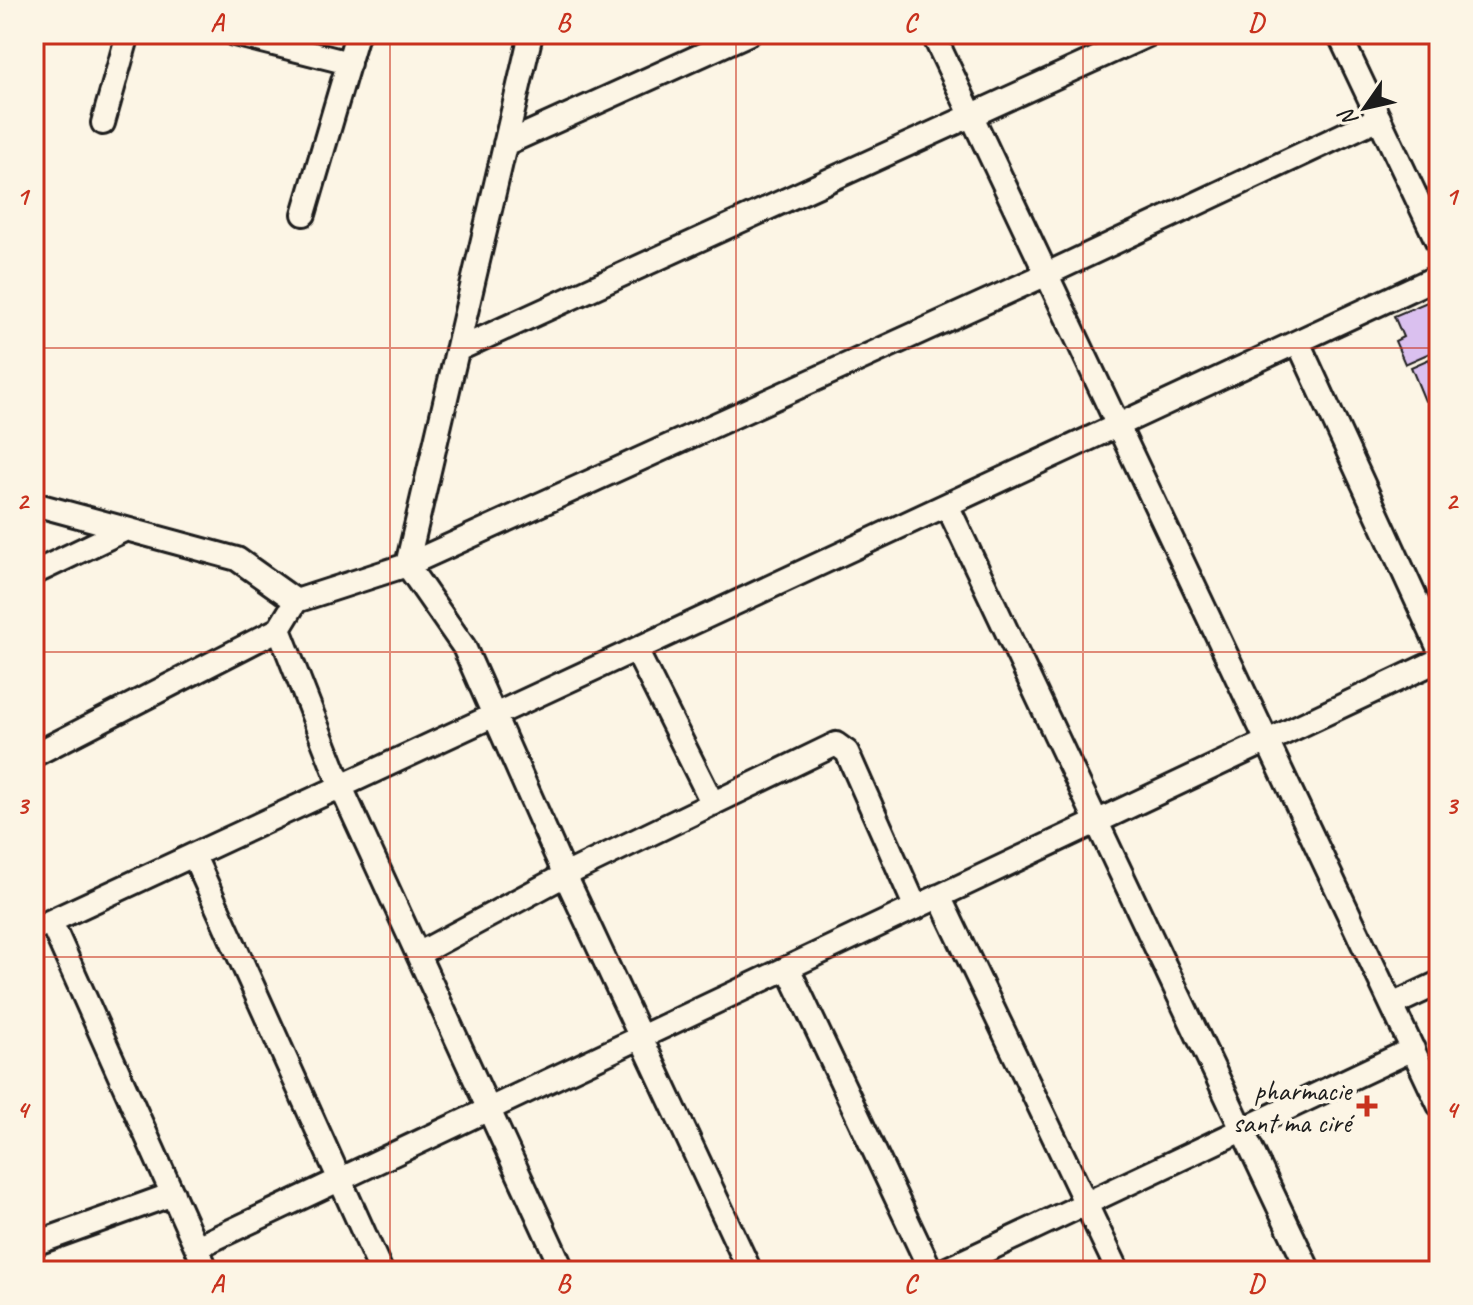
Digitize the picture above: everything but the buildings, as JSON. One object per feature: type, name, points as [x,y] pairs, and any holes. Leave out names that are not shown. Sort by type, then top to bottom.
[{"type":"street","points":[[103,123],[128,34]]},
{"type":"street","points":[[234,34],[349,63]]},
{"type":"street","points":[[304,214],[357,34]]},
{"type":"street","points":[[531,34],[407,565],[464,647],[565,875],[750,1271]]},
{"type":"street","points":[[505,144],[748,34]]},
{"type":"street","points":[[933,34],[1439,1105]]},
{"type":"street","points":[[457,350],[1150,34]]},
{"type":"street","points":[[1339,34],[1439,245]]},
{"type":"street","points":[[34,755],[279,629],[296,601],[407,565],[1047,274],[1379,118]]},
{"type":"street","points":[[207,1271],[173,1194],[39,926],[1439,276]]},
{"type":"street","points":[[1298,342],[1439,649]]},
{"type":"street","points":[[34,504],[237,559],[296,601]]},
{"type":"street","points":[[947,505],[1309,1271]]},
{"type":"street","points":[[34,573],[126,529]]},
{"type":"street","points":[[279,629],[341,787],[560,1270]]},
{"type":"street","points":[[636,650],[713,804]]},
{"type":"street","points":[[197,1247],[1439,660]]},
{"type":"street","points":[[418,954],[565,875],[836,744],[847,752],[916,908]]},
{"type":"street","points":[[194,856],[381,1271]]},
{"type":"street","points":[[939,896],[1118,1271]]},
{"type":"street","points":[[788,968],[931,1271]]},
{"type":"street","points":[[1392,1005],[1439,983]]},
{"type":"street","points":[[943,1271],[1413,1049]]},
{"type":"street","points":[[34,1244],[173,1194]]},
{"type":"place","name":"pharmacie sant ma ciré","points":[[1367,1106]]}]
